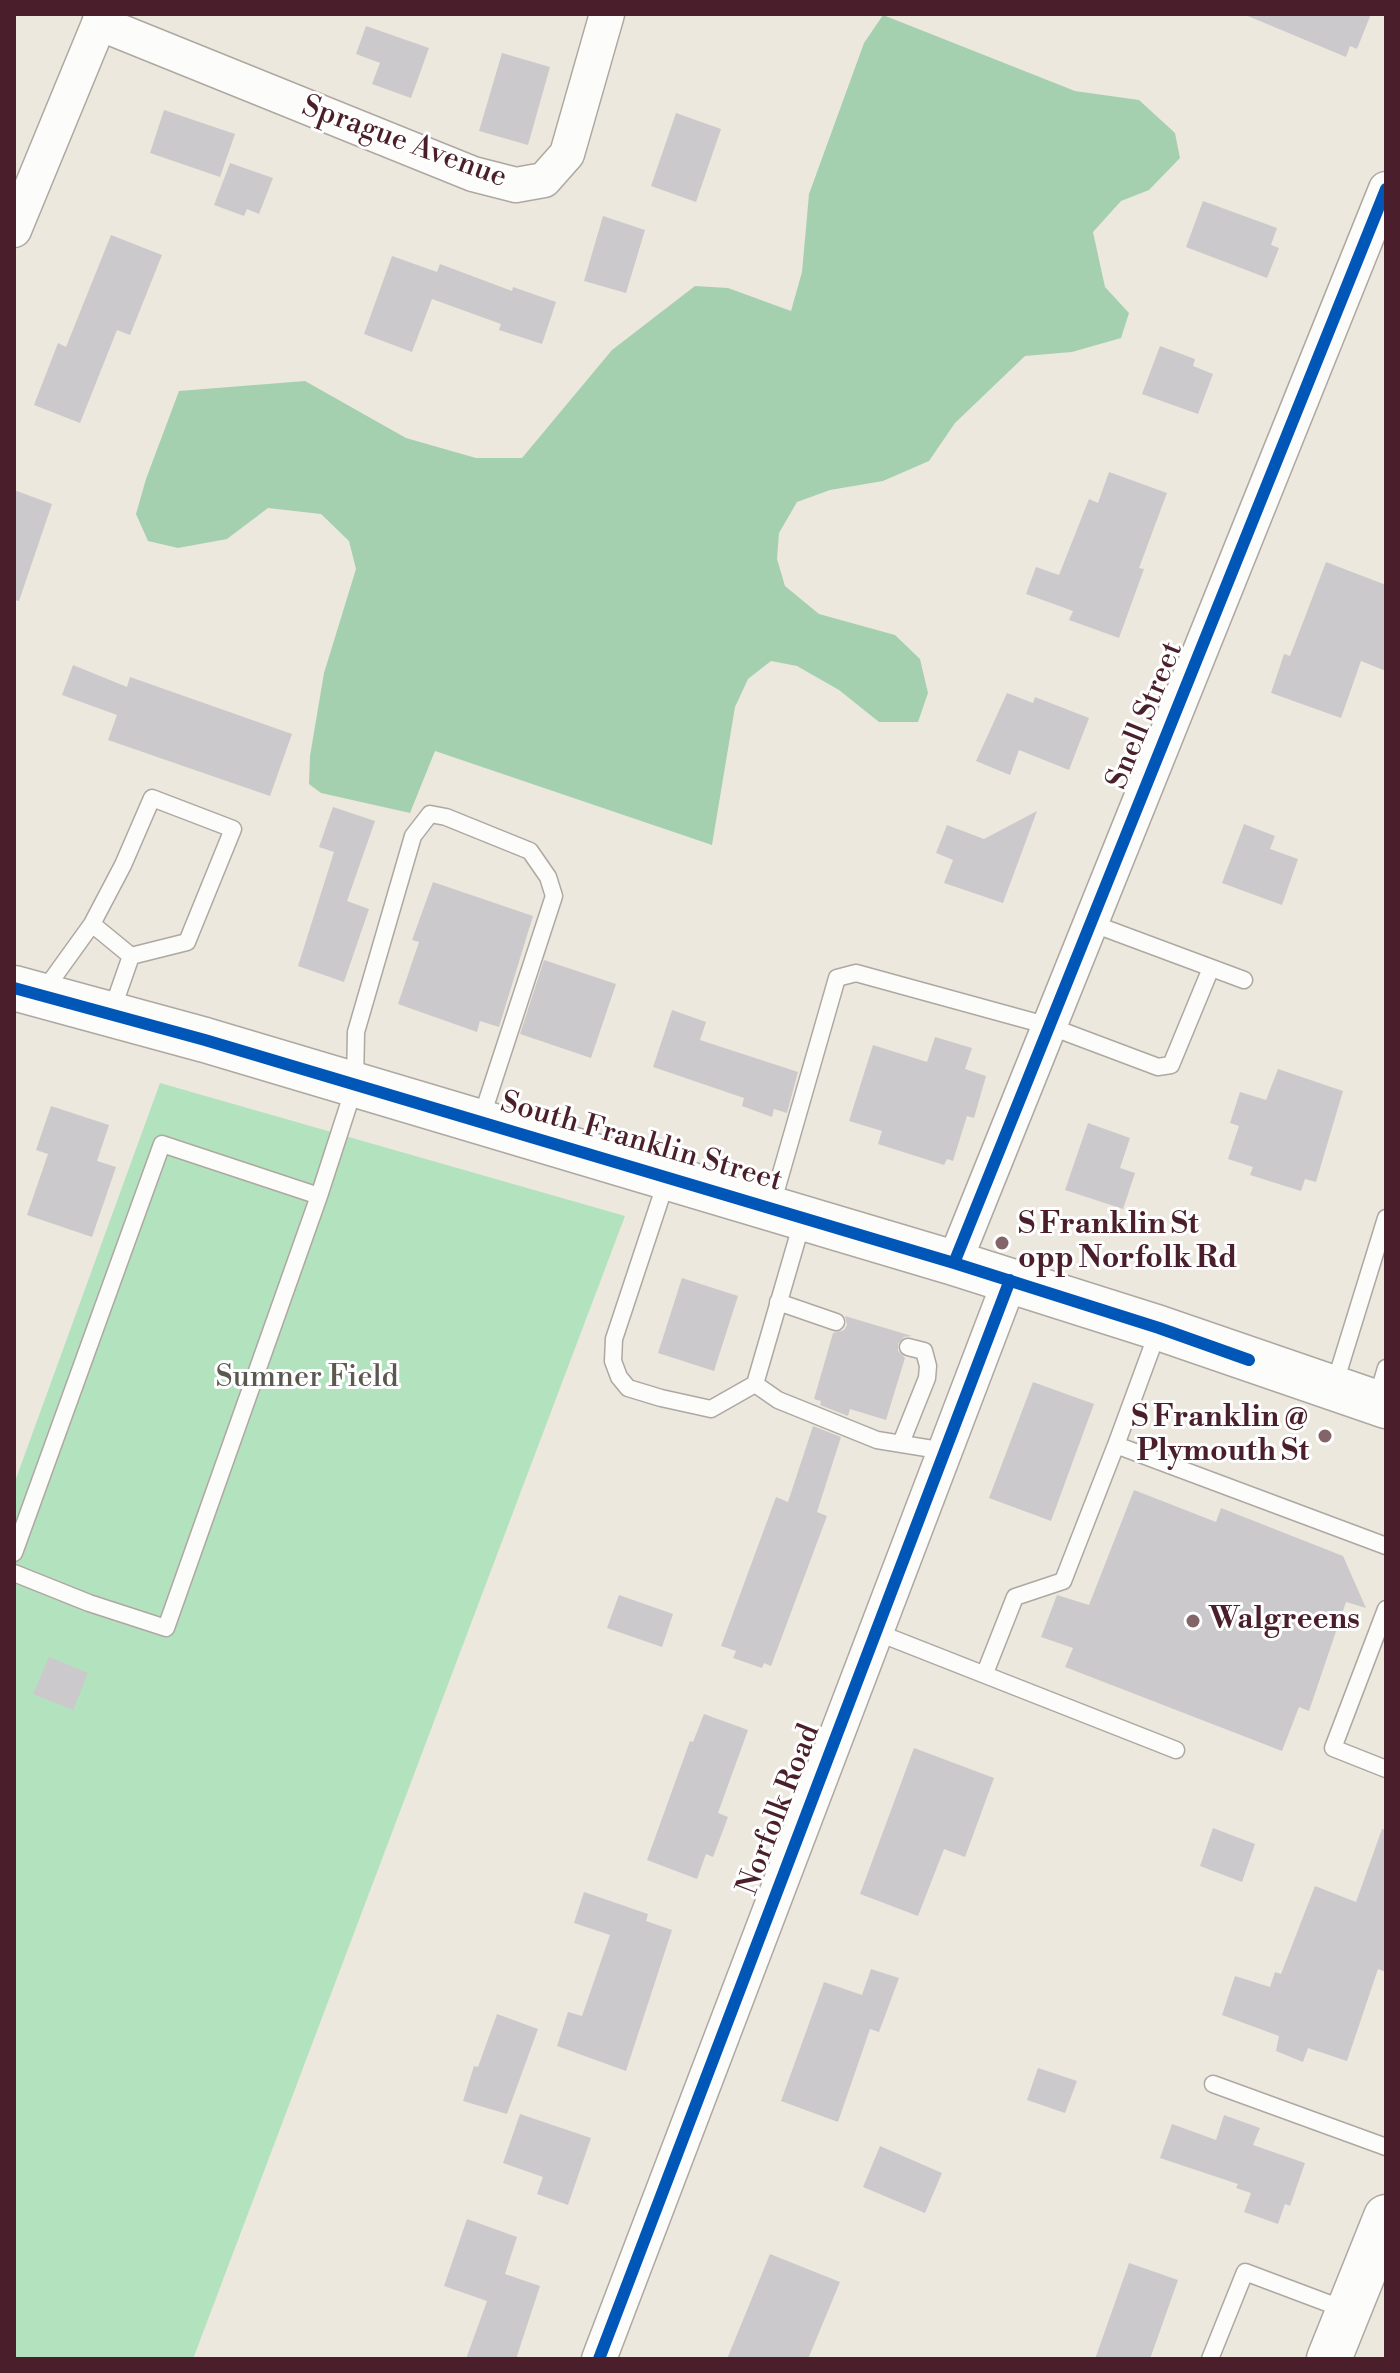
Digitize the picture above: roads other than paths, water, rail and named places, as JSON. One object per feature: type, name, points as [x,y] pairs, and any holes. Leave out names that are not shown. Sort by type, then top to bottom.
[{"type":"main road","name":"South Franklin Street","points":[[27,992],[355,1085],[954,1263],[1334,1388],[1383,1392]]},
{"type":"main road","points":[[1329,2359],[1386,2217]]},
{"type":"street","name":"Sprague Avenue","points":[[101,19],[473,174],[516,185],[544,180],[567,154],[607,14]]},
{"type":"street","points":[[14,230],[101,19]]},
{"type":"street","name":"Snell Street","points":[[954,1263],[1386,189]]},
{"type":"street","name":"Norfolk Road","points":[[599,2359],[1010,1280]]},
{"type":"lane","points":[[27,992],[92,924],[123,865],[152,798],[233,829],[187,942],[131,956]]},
{"type":"lane","points":[[14,1573],[89,1603],[166,1628],[319,1196],[355,1085],[356,1032],[413,836],[430,814],[446,817],[530,851],[548,877],[554,896],[480,1122]]},
{"type":"lane","points":[[1091,923],[1244,980]]},
{"type":"lane","points":[[92,924],[131,956]]},
{"type":"lane","points":[[110,1014],[131,956]]},
{"type":"lane","points":[[667,1177],[614,1339],[613,1361],[619,1377],[628,1388],[711,1409],[755,1384],[778,1302],[787,1213],[837,978],[856,973],[1049,1026],[1158,1067],[1171,1065],[1211,968]]},
{"type":"lane","points":[[14,1553],[162,1144],[319,1196]]},
{"type":"lane","points":[[1334,1388],[1386,1218]]},
{"type":"lane","points":[[778,1302],[836,1322]]},
{"type":"lane","points":[[985,1673],[1015,1597],[1063,1581],[1159,1328]]},
{"type":"lane","points":[[901,1443],[927,1378],[928,1366],[924,1351],[908,1347]]},
{"type":"lane","points":[[755,1384],[778,1400],[877,1440],[945,1451]]},
{"type":"lane","points":[[1116,1445],[1386,1546]]},
{"type":"lane","points":[[1386,1609],[1333,1748],[1386,1769]]},
{"type":"lane","points":[[876,1632],[1176,1750]]},
{"type":"lane","points":[[1213,2084],[1386,2147]]},
{"type":"lane","points":[[1210,2359],[1245,2272],[1348,2311]]},
{"type":"place","name":"S Franklin St opp Norfolk Rd","points":[[1002,1243]]},
{"type":"place","name":"S Franklin @ Plymouth St","points":[[1325,1436]]},
{"type":"place","name":"Walgreens","points":[[1193,1621]]},
{"type":"park label","name":"Sumner Field","points":[[307,1379]]}]
